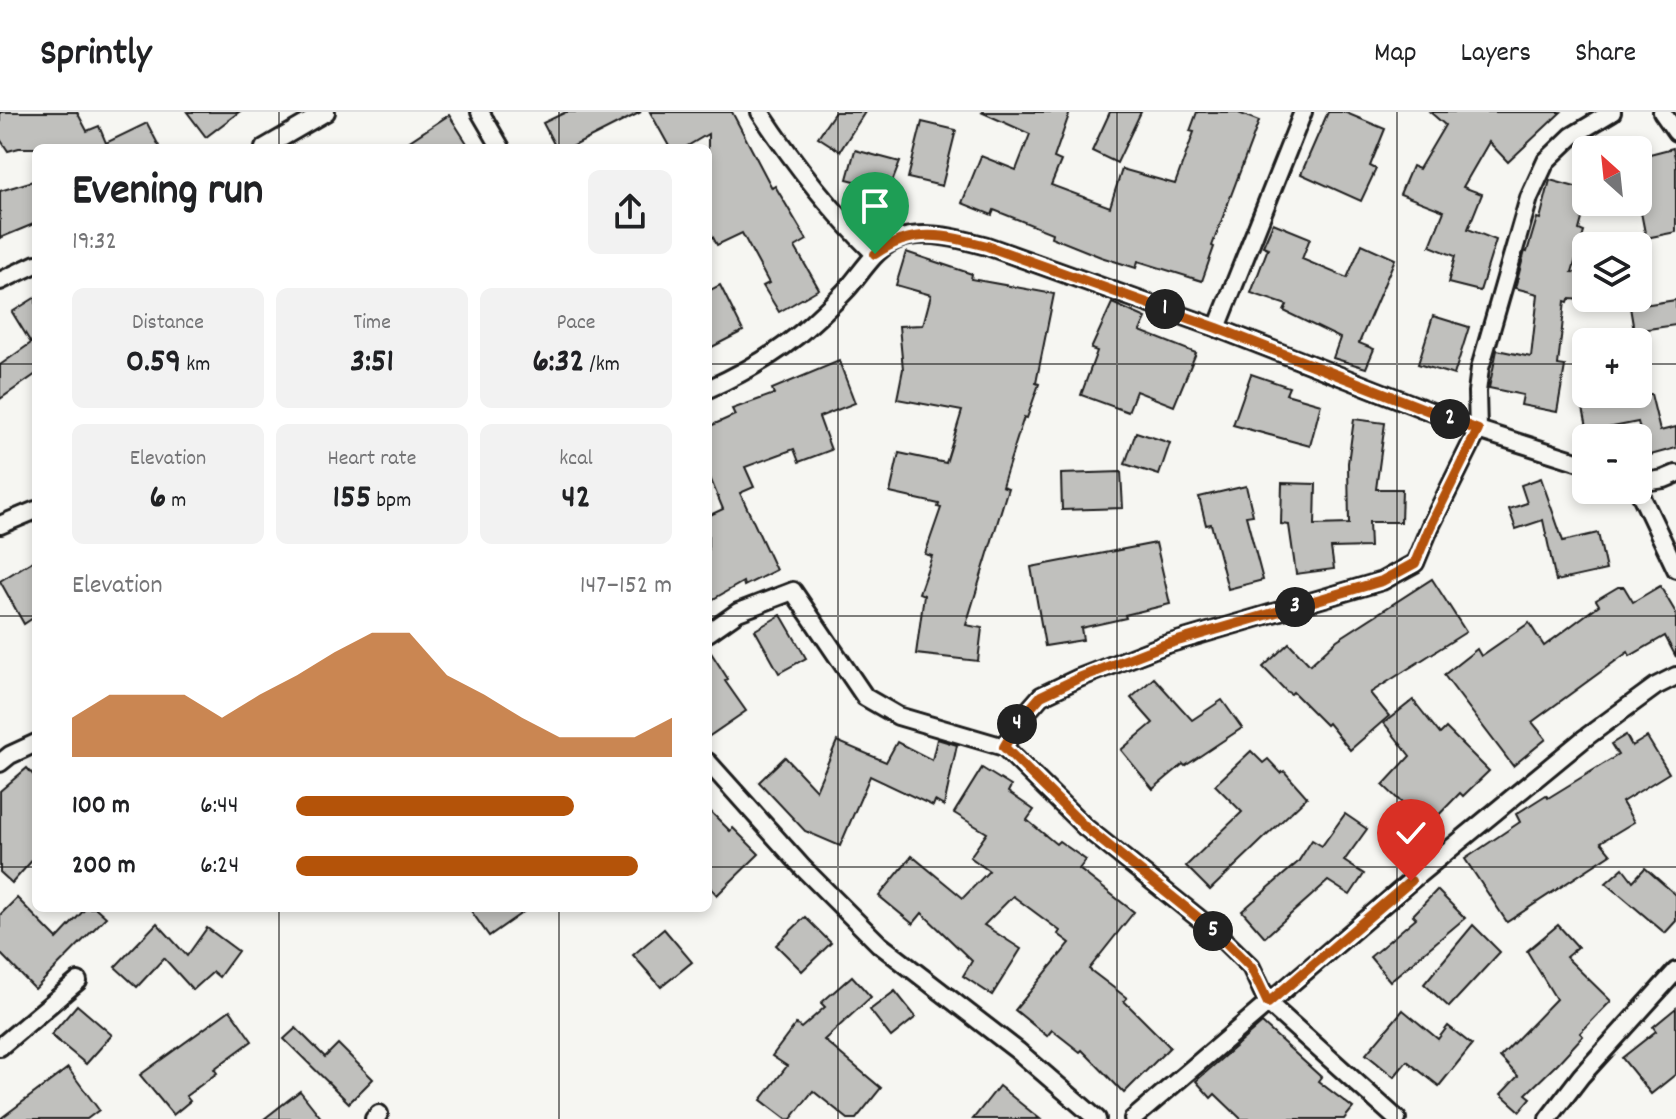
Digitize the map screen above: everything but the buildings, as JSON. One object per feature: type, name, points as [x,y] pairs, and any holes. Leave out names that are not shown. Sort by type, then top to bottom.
[{"type":"street","points":[[271,144],[326,112]]},
{"type":"street","points":[[480,112],[499,144]]},
{"type":"street","points":[[760,112],[846,223],[875,254]]},
{"type":"street","points":[[1217,328],[1303,112]]},
{"type":"street","points":[[1004,747],[1020,720],[1041,696],[1079,678],[1164,645],[1382,581],[1415,563],[1478,430],[1480,368],[1529,198],[1546,161],[1572,136],[1612,112]]},
{"type":"street","points":[[1665,114],[1676,132]]},
{"type":"street","points":[[712,387],[774,355],[811,324],[875,254],[900,238],[960,239],[1217,328],[1478,430],[1572,460]]},
{"type":"street","points":[[0,281],[32,266]]},
{"type":"street","points":[[1652,482],[1676,474]]},
{"type":"street","points":[[1646,504],[1676,569]]},
{"type":"street","points":[[0,525],[32,512]]},
{"type":"street","points":[[712,630],[738,612],[793,591],[865,697],[898,716],[1004,747],[1085,827],[1222,939],[1251,967],[1268,1003],[1397,1119]]},
{"type":"street","points":[[1133,1119],[1411,881],[1585,738],[1656,686],[1676,676]]},
{"type":"street","points":[[0,763],[32,745]]},
{"type":"street","points":[[712,766],[803,868],[879,944],[1018,1051],[1097,1119]]},
{"type":"street","points":[[1548,1119],[1581,1076],[1676,971]]},
{"type":"street","points":[[0,1047],[78,981]]},
{"type":"route","points":[[875,254],[900,238],[919,236],[960,239],[987,246],[1217,328],[1478,430],[1415,563],[1382,581],[1164,645],[1079,678],[1041,696],[1020,720],[1004,747],[1085,827],[1212,929],[1251,967],[1268,1003],[1411,881]]}]
